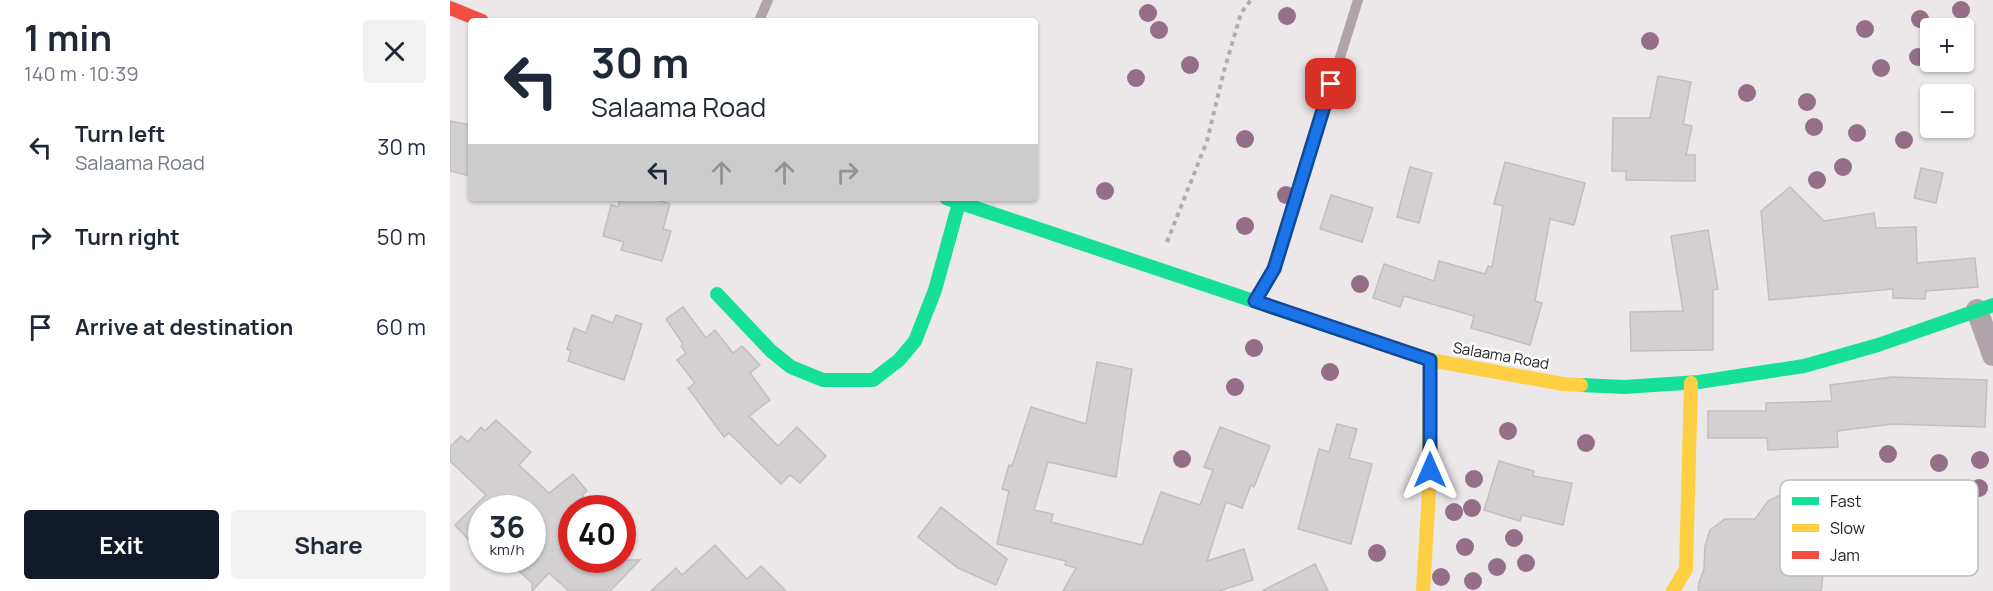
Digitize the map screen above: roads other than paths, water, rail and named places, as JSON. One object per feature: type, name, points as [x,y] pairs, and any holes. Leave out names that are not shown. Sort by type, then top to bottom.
[{"type":"street","points":[[450,8],[475,18]]},
{"type":"street","points":[[717,294],[771,351],[791,367],[823,381],[873,380],[899,360],[915,341],[935,290],[953,201]]},
{"type":"street","name":"Salaama Road","points":[[956,201],[1430,360],[1563,384],[1624,387],[1691,383],[1804,366],[1878,345],[1985,308]]},
{"type":"street","points":[[1985,308],[1993,355]]},
{"type":"street","points":[[1423,591],[1429,492],[1430,360]]},
{"type":"street","points":[[1673,591],[1686,569],[1691,383]]},
{"type":"lane","points":[[760,18],[768,0]]},
{"type":"lane","points":[[1255,301],[1274,269],[1358,0]]}]
